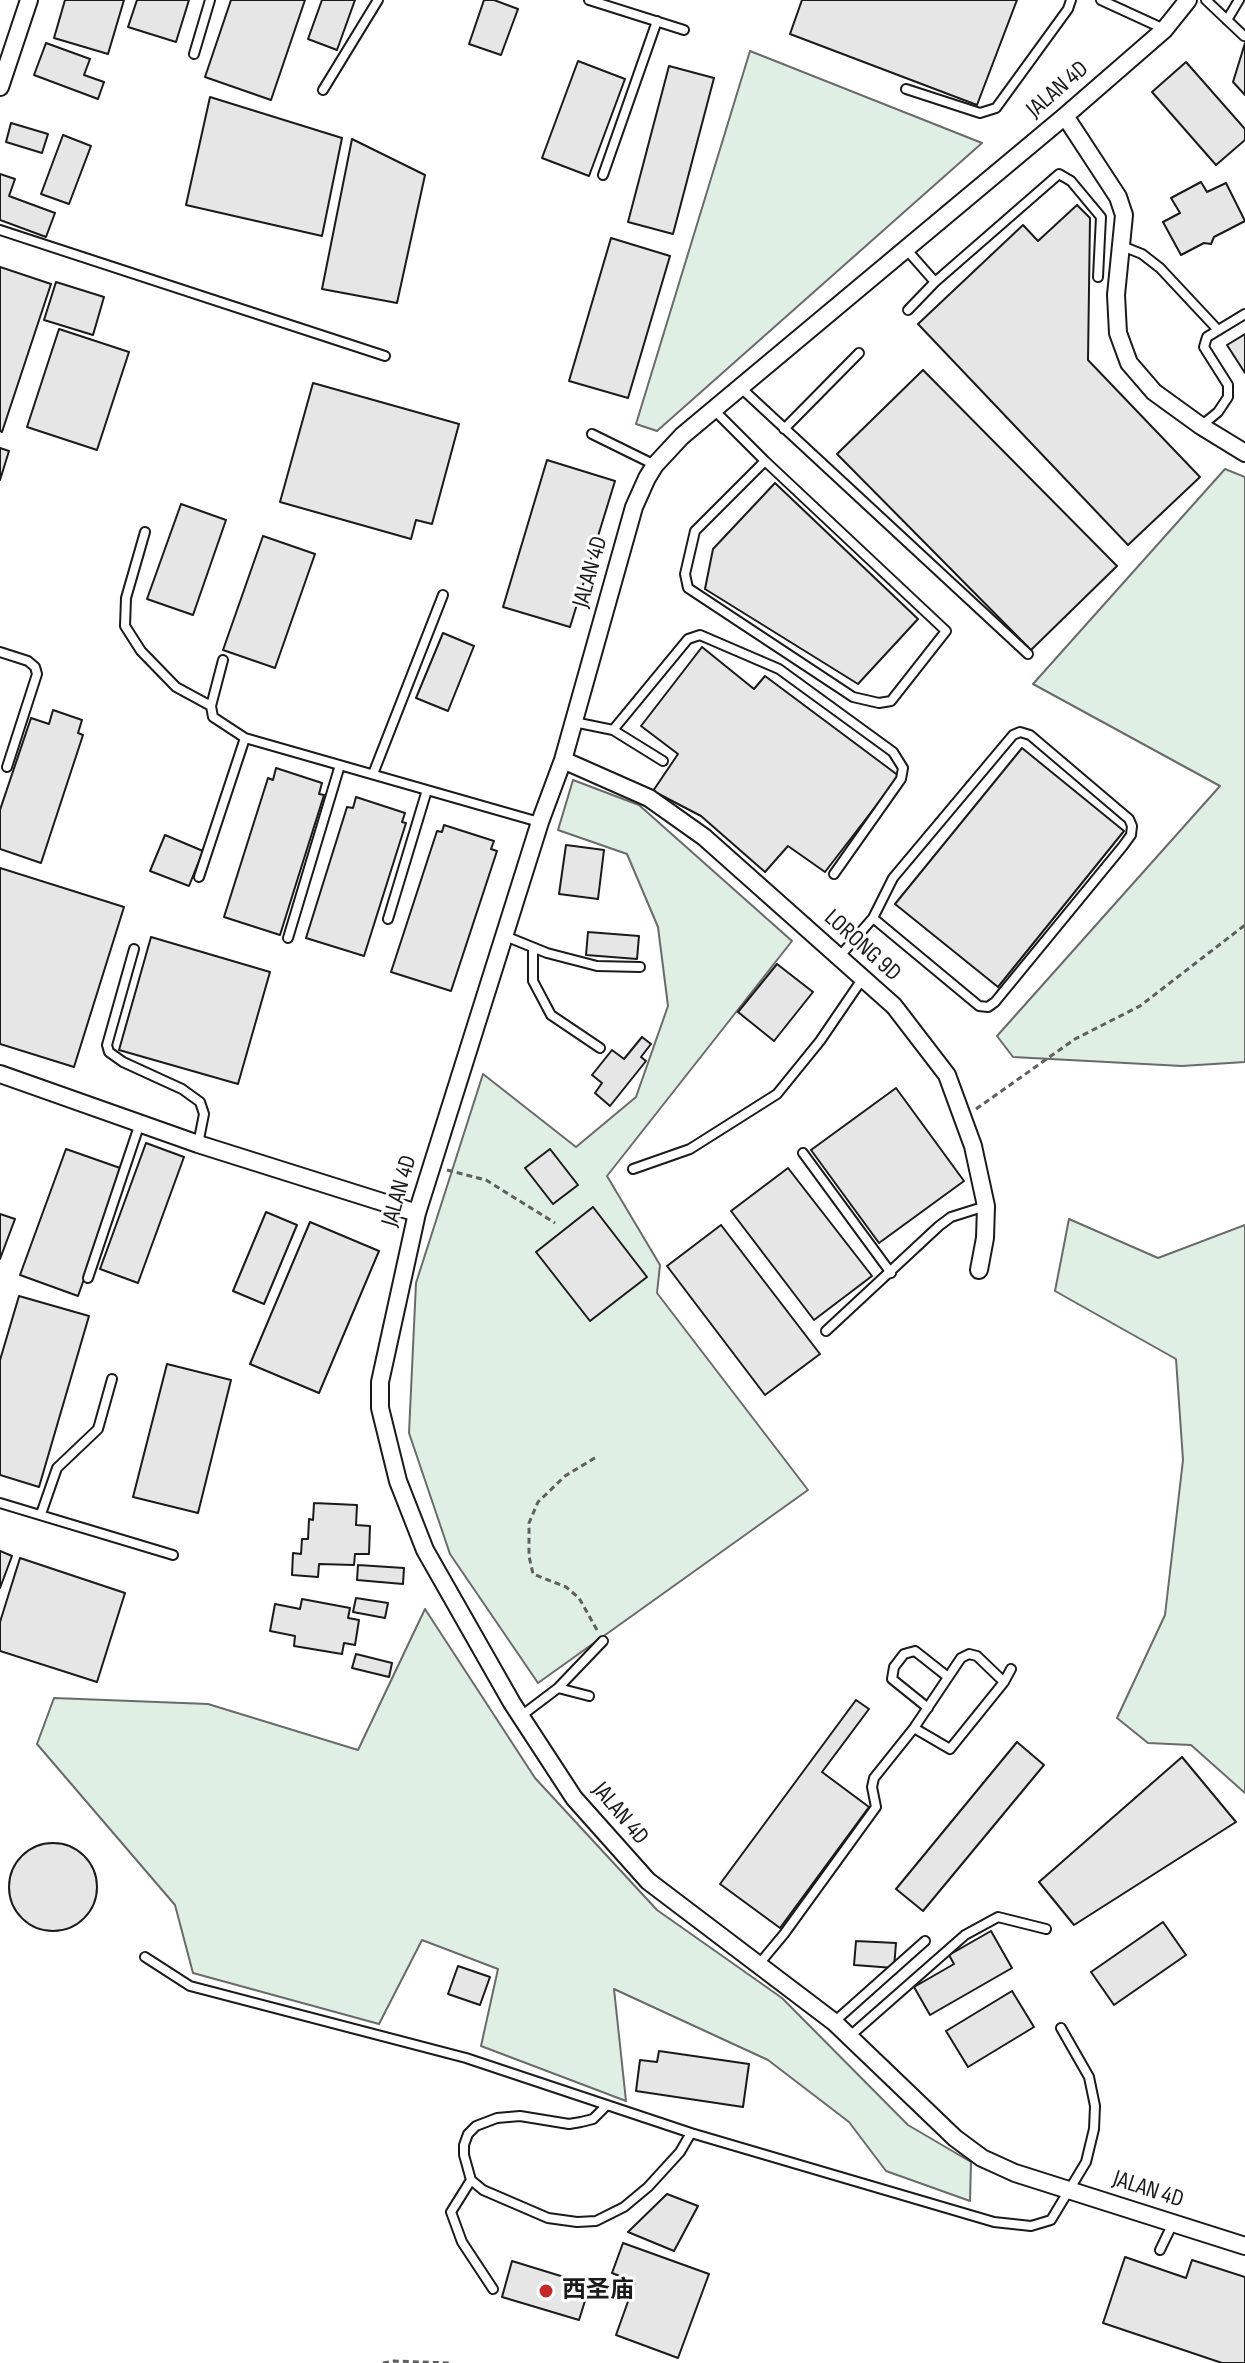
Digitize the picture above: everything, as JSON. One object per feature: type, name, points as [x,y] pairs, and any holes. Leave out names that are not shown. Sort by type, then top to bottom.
[{"type":"street","points":[[0,87],[29,0]]},
{"type":"street","name":"JALAN 4D","points":[[1188,0],[1164,30],[682,436],[655,465],[634,507],[563,760],[540,822],[417,1213],[380,1382],[380,1408],[398,1481],[425,1550],[520,1716],[574,1798],[648,1881],[834,2022],[955,2138],[982,2158],[1015,2173],[1245,2246]]},
{"type":"street","points":[[1065,116],[1118,197],[1124,215],[1116,295],[1118,333],[1129,363],[1154,392],[1245,453]]},
{"type":"street","name":"LORONG 9D","points":[[563,760],[649,798],[704,837],[894,1006],[947,1075],[973,1146],[986,1206],[985,1238],[979,1270]]},
{"type":"street","points":[[0,1075],[198,1144],[417,1213]]},
{"type":"lane","points":[[194,54],[210,0]]},
{"type":"lane","points":[[323,90],[378,0]]},
{"type":"lane","points":[[589,0],[684,30]]},
{"type":"lane","points":[[906,89],[980,113],[996,108],[1068,9],[1071,0]]},
{"type":"lane","points":[[1101,0],[1164,30]]},
{"type":"lane","points":[[1206,0],[1244,36]]},
{"type":"lane","points":[[1227,20],[1239,0]]},
{"type":"lane","points":[[603,175],[657,21]]},
{"type":"lane","points":[[908,310],[935,282],[1059,174],[1071,181],[1101,217],[1098,277]]},
{"type":"lane","points":[[0,230],[385,356]]},
{"type":"lane","points":[[1121,245],[1142,254],[1160,268],[1218,330]]},
{"type":"lane","points":[[906,249],[935,282]]},
{"type":"lane","points":[[1201,426],[1218,412],[1228,397],[1228,385],[1204,347],[1207,337],[1245,314]]},
{"type":"lane","points":[[784,429],[859,353]]},
{"type":"lane","points":[[740,387],[1028,654]]},
{"type":"lane","points":[[714,410],[946,631],[891,701],[879,703],[853,697],[688,588],[685,574],[695,531],[765,461]]},
{"type":"lane","points":[[592,434],[655,465]]},
{"type":"lane","points":[[145,532],[126,598],[125,626],[141,651],[176,687],[211,706]]},
{"type":"lane","points":[[373,774],[443,595]]},
{"type":"lane","points":[[613,730],[688,639],[700,635],[779,669],[893,752],[903,768],[901,779],[834,874]]},
{"type":"lane","points":[[0,652],[28,661],[37,674],[7,767]]},
{"type":"lane","points":[[223,660],[211,706],[213,717],[245,738],[540,822]]},
{"type":"lane","points":[[574,722],[613,730],[663,761]]},
{"type":"lane","points":[[839,957],[873,918],[893,878],[1013,735],[1020,732],[1030,735],[1129,819],[1132,826],[1131,835],[1123,846],[988,1007],[979,1006],[873,918]]},
{"type":"lane","points":[[199,877],[245,738]]},
{"type":"lane","points":[[288,938],[340,765]]},
{"type":"lane","points":[[388,919],[427,790]]},
{"type":"lane","points":[[504,936],[533,948],[597,966],[640,967]]},
{"type":"lane","points":[[533,948],[533,981],[551,1015],[600,1048]]},
{"type":"lane","points":[[134,949],[107,1045],[109,1052],[123,1062],[182,1089],[200,1102],[204,1114],[198,1144]]},
{"type":"lane","points":[[633,1169],[690,1149],[777,1094],[820,1041],[863,978]]},
{"type":"lane","points":[[88,1278],[140,1123]]},
{"type":"lane","points":[[803,1153],[891,1273]]},
{"type":"lane","points":[[826,1331],[939,1226],[951,1217],[986,1206]]},
{"type":"lane","points":[[41,1514],[57,1468],[98,1429],[112,1379]]},
{"type":"lane","points":[[0,1503],[173,1555]]},
{"type":"lane","points":[[520,1716],[558,1688],[603,1641]]},
{"type":"lane","points":[[928,1708],[892,1679],[894,1667],[904,1654],[915,1651],[948,1677]]},
{"type":"lane","points":[[759,1964],[876,1807],[872,1787],[874,1778],[914,1728],[961,1658],[969,1654],[977,1656],[1004,1682]]},
{"type":"lane","points":[[914,1728],[950,1749],[1011,1669]]},
{"type":"lane","points":[[558,1688],[589,1696]]},
{"type":"lane","points":[[850,2036],[965,1935],[998,1917],[1046,1929]]},
{"type":"lane","points":[[834,2022],[925,1941]]},
{"type":"lane","points":[[145,1957],[190,1986],[466,2058],[691,2133],[994,2222],[1031,2226],[1051,2220],[1086,2162],[1091,2147],[1095,2106],[1089,2077],[1061,2028]]},
{"type":"lane","points":[[606,2106],[593,2119],[569,2124],[520,2116],[497,2118],[476,2126],[468,2134],[464,2145],[471,2180],[483,2190],[548,2218],[596,2221],[624,2207],[648,2187],[680,2152],[691,2133]]},
{"type":"lane","points":[[471,2180],[451,2212],[462,2242],[493,2289]]},
{"type":"lane","points":[[1160,2250],[1173,2223]]},
{"type":"path","points":[[963,1118],[1075,1039],[1140,1006],[1245,925]]},
{"type":"path","points":[[432,1166],[486,1180],[555,1223]]},
{"type":"path","points":[[598,1456],[565,1476],[538,1502],[529,1523],[529,1556],[533,1574],[566,1587],[579,1598],[603,1641]]},
{"type":"path","points":[[383,2363],[450,2363]]},
{"type":"green space","points":[[750,51],[982,143],[657,431],[636,424]]},
{"type":"green space","points":[[1225,469],[1245,477],[1245,1062],[1182,1066],[1013,1057],[997,1036],[1220,786],[1033,684]]},
{"type":"green space","points":[[573,780],[639,805],[792,941],[607,1176],[660,1265],[657,1293],[808,1490],[538,1683],[450,1554],[409,1433],[416,1283],[483,1074],[576,1147],[636,1097],[668,1006],[658,927],[627,854],[558,830]]},
{"type":"green space","points":[[1069,1219],[1158,1258],[1245,1225],[1245,1793],[1191,1745],[1148,1743],[1117,1718],[1165,1615],[1183,1460],[1176,1359],[1055,1291]]},
{"type":"green space","points":[[425,1609],[535,1778],[657,1910],[782,1998],[908,2125],[971,2162],[970,2201],[886,2171],[849,2122],[768,2060],[614,1989],[626,2101],[481,2046],[498,1969],[422,1940],[379,2024],[193,1973],[175,1905],[37,1744],[54,1698],[208,1704],[358,1750]]},
{"type":"building","points":[[65,0],[124,0],[108,54],[54,38]]},
{"type":"building","points":[[137,0],[189,0],[176,42],[128,27]]},
{"type":"building","points":[[231,0],[305,0],[271,100],[205,77]]},
{"type":"building","points":[[322,0],[355,0],[337,50],[308,39]]},
{"type":"building","points":[[484,0],[494,0],[518,9],[501,55],[469,44]]},
{"type":"building","points":[[802,0],[1017,0],[977,105],[790,34]]},
{"type":"building","points":[[46,43],[90,59],[84,75],[104,82],[98,99],[34,75]]},
{"type":"building","points":[[1245,43],[1245,95],[1233,82]]},
{"type":"building","points":[[578,61],[625,79],[589,176],[542,158]]},
{"type":"building","points":[[1186,62],[1245,129],[1245,140],[1216,165],[1152,92]]},
{"type":"building","points":[[669,66],[714,78],[673,234],[628,222]]},
{"type":"building","points":[[210,97],[342,138],[322,236],[186,205]]},
{"type":"building","points":[[11,123],[48,134],[42,153],[6,142]]},
{"type":"building","points":[[63,135],[91,146],[69,204],[41,194]]},
{"type":"building","points":[[352,139],[425,175],[397,303],[322,289]]},
{"type":"building","points":[[0,174],[15,179],[9,196],[55,213],[46,237],[0,220]]},
{"type":"building","points":[[1201,182],[1207,192],[1226,183],[1245,221],[1214,237],[1211,244],[1204,243],[1181,255],[1163,222],[1180,213],[1171,198]]},
{"type":"building","points":[[1077,205],[1090,218],[1088,360],[1200,477],[1128,545],[918,324],[1023,225],[1038,241]]},
{"type":"building","points":[[611,238],[670,256],[628,398],[569,381]]},
{"type":"building","points":[[0,267],[51,284],[2,432],[0,431]]},
{"type":"building","points":[[56,282],[104,297],[93,335],[44,320]]},
{"type":"building","points":[[59,329],[129,352],[97,450],[27,427]]},
{"type":"building","points":[[1245,334],[1245,373],[1227,345]]},
{"type":"building","points":[[923,370],[1117,566],[1031,650],[837,454]]},
{"type":"building","points":[[313,383],[459,424],[432,524],[416,520],[411,539],[280,502]]},
{"type":"building","points":[[0,448],[9,451],[0,480]]},
{"type":"building","points":[[547,460],[615,481],[570,627],[503,607]]},
{"type":"building","points":[[775,483],[918,619],[858,684],[705,589],[713,549]]},
{"type":"building","points":[[181,504],[226,520],[193,615],[147,599]]},
{"type":"building","points":[[263,536],[315,554],[275,668],[223,650]]},
{"type":"building","points":[[443,633],[474,646],[448,711],[416,698]]},
{"type":"building","points":[[702,647],[754,689],[765,676],[899,776],[825,872],[788,846],[765,872],[701,816],[653,791],[678,754],[641,726]]},
{"type":"building","points":[[53,710],[82,720],[78,733],[83,735],[41,863],[0,849],[0,810],[31,718],[49,724]]},
{"type":"building","points":[[1022,748],[1124,831],[998,987],[895,904]]},
{"type":"building","points":[[276,768],[322,783],[319,794],[324,795],[280,935],[224,917],[268,778],[273,780]]},
{"type":"building","points":[[356,797],[405,813],[402,822],[406,823],[364,956],[306,938],[347,807],[353,808]]},
{"type":"building","points":[[444,825],[494,841],[491,849],[497,851],[451,991],[391,972],[437,831],[442,832]]},
{"type":"building","points":[[165,835],[203,851],[189,886],[150,871]]},
{"type":"building","points":[[566,845],[604,850],[598,899],[559,894]]},
{"type":"building","points":[[0,868],[124,907],[74,1067],[0,1044]]},
{"type":"building","points":[[588,932],[639,936],[637,959],[586,955]]},
{"type":"building","points":[[151,937],[270,972],[238,1084],[119,1050]]},
{"type":"building","points":[[777,964],[813,992],[774,1041],[738,1012]]},
{"type":"building","points":[[642,1037],[651,1044],[641,1057],[646,1061],[610,1106],[595,1093],[602,1083],[592,1075],[612,1050],[624,1059]]},
{"type":"building","points":[[896,1088],[964,1181],[879,1243],[811,1150]]},
{"type":"building","points":[[146,1143],[184,1157],[138,1283],[100,1269]]},
{"type":"building","points":[[66,1149],[123,1169],[78,1296],[20,1275]]},
{"type":"building","points":[[550,1149],[578,1185],[553,1204],[525,1168]]},
{"type":"building","points":[[788,1168],[872,1276],[814,1320],[731,1211]]},
{"type":"building","points":[[593,1207],[647,1277],[590,1321],[536,1252]]},
{"type":"building","points":[[266,1212],[297,1225],[264,1304],[233,1291]]},
{"type":"building","points":[[0,1214],[15,1219],[0,1259]]},
{"type":"building","points":[[310,1222],[379,1251],[319,1393],[250,1364]]},
{"type":"building","points":[[721,1225],[820,1354],[765,1395],[667,1266]]},
{"type":"building","points":[[19,1296],[89,1316],[39,1487],[0,1475],[0,1360]]},
{"type":"building","points":[[167,1364],[231,1380],[198,1513],[133,1497]]},
{"type":"building","points":[[314,1503],[357,1505],[356,1525],[370,1526],[369,1554],[355,1554],[354,1565],[319,1564],[318,1577],[292,1575],[293,1553],[301,1554],[302,1539],[308,1539]]},
{"type":"building","points":[[0,1551],[12,1556],[0,1588]]},
{"type":"building","points":[[20,1558],[125,1593],[97,1682],[0,1651],[0,1622]]},
{"type":"building","points":[[358,1565],[404,1568],[403,1584],[357,1580]]},
{"type":"building","points":[[356,1598],[388,1603],[385,1618],[353,1612]]},
{"type":"building","points":[[302,1599],[350,1608],[348,1618],[359,1620],[355,1645],[344,1643],[342,1654],[294,1646],[295,1636],[270,1631],[275,1604],[300,1609]]},
{"type":"building","points":[[356,1654],[392,1663],[389,1677],[352,1668]]},
{"type":"building","points":[[856,1700],[869,1709],[822,1772],[869,1807],[780,1928],[720,1884]]},
{"type":"building","points":[[1017,1742],[1044,1765],[923,1911],[896,1889]]},
{"type":"building","points":[[1182,1757],[1236,1822],[1074,1925],[1039,1882]]},
{"type":"building","points":[[44,1843],[62,1843],[78,1850],[90,1862],[97,1878],[97,1896],[90,1912],[78,1924],[62,1931],[44,1931],[28,1924],[16,1912],[9,1896],[9,1878],[16,1862],[28,1850]]},
{"type":"building","points":[[1163,1922],[1186,1955],[1114,2005],[1091,1972]]},
{"type":"building","points":[[991,1931],[1012,1968],[930,2015],[914,1987],[954,1964],[949,1955]]},
{"type":"building","points":[[856,1941],[896,1943],[894,1968],[854,1965]]},
{"type":"building","points":[[458,1966],[490,1977],[480,2005],[448,1994]]},
{"type":"building","points":[[1012,1991],[1034,2027],[968,2067],[946,2031]]},
{"type":"building","points":[[659,2051],[749,2064],[743,2107],[636,2091],[640,2060],[657,2062]]},
{"type":"building","points":[[667,2194],[698,2206],[674,2251],[628,2232]]},
{"type":"building","points":[[623,2243],[709,2274],[678,2358],[616,2335],[635,2282],[612,2273]]},
{"type":"building","points":[[1125,2257],[1186,2278],[1192,2260],[1245,2277],[1245,2363],[1222,2363],[1103,2323]]},
{"type":"building","name":"西圣庙","points":[[512,2261],[590,2285],[579,2320],[502,2297]]},
{"type":"place","name":"西圣庙","points":[[546,2291]]}]
